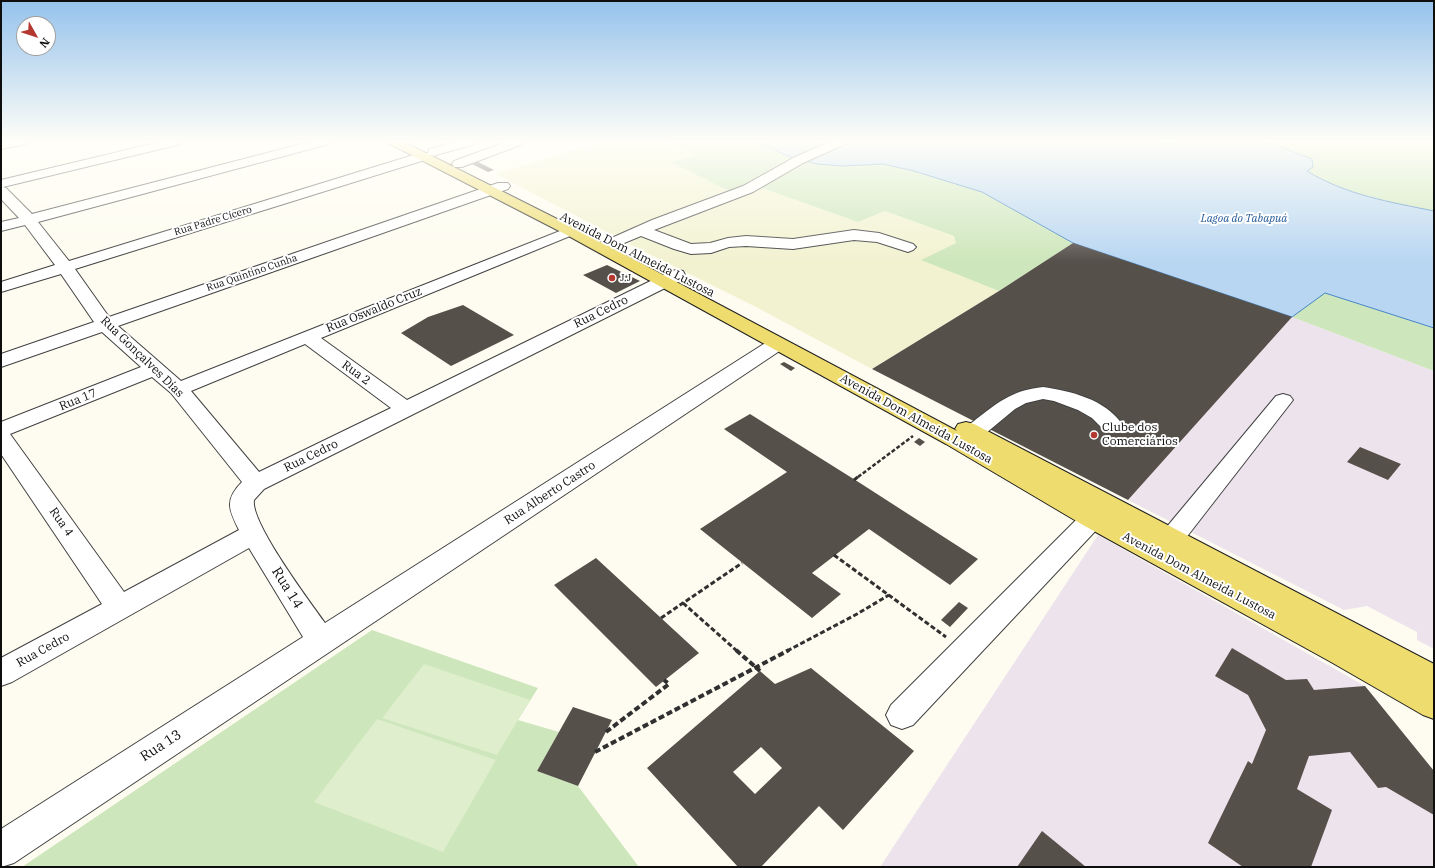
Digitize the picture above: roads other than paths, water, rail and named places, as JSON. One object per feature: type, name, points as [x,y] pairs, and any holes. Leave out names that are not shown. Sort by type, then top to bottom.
[{"type":"main road","name":"Avenida Dom Almeida Lustosa","points":[[484,182],[612,243],[777,344],[954,439],[1092,519],[1164,547]]},
{"type":"main road","name":"Avenida Dom Almeida Lustosa","points":[[486,182],[570,231],[770,326],[972,433],[1164,547],[1345,643],[1434,679]]},
{"type":"main road","name":"Avenida Dom Almeida Lustosa","points":[[1345,643],[1434,705]]},
{"type":"street","points":[[1,184],[11,182]]},
{"type":"street","points":[[1,227],[173,182]]},
{"type":"street","name":"Rua Padre Cícero","points":[[1,287],[340,182]]},
{"type":"street","points":[[612,243],[748,189],[761,182]]},
{"type":"street","name":"Rua Quintino Cunha","points":[[1,361],[497,188]]},
{"type":"street","name":"Rua Gonçalves Días","points":[[1,191],[29,220],[65,267],[105,325],[178,389],[256,483]]},
{"type":"street","points":[[642,230],[679,246],[691,249],[711,248],[728,243],[746,241],[799,243],[854,235],[879,238],[908,247]]},
{"type":"street","name":"Rua Oswaldo Cruz","points":[[178,389],[570,231]]},
{"type":"street","name":"Rua Cedro","points":[[1,673],[253,534],[241,503],[242,498],[256,483],[670,278]]},
{"type":"street","name":"Rua 2","points":[[307,337],[406,409]]},
{"type":"street","name":"Rua Alberto Castro","points":[[322,642],[777,344]]},
{"type":"street","name":"Rua 17","points":[[1,430],[154,369]]},
{"type":"street","points":[[972,433],[1011,402],[1029,394],[1041,392],[1055,394],[1085,406],[1105,416],[1112,424]]},
{"type":"street","points":[[1164,547],[1283,400]]},
{"type":"street","name":"Rua 4","points":[[1,438],[120,607]]},
{"type":"street","points":[[902,715],[1092,519]]},
{"type":"street","name":"Rua 14","points":[[253,534],[322,642]]},
{"type":"street","name":"Rua 13","points":[[1,850],[322,642]]},
{"type":"water","name":"Lagoa do Tabapuá","points":[[948,182],[1327,182],[1369,197],[1434,211],[1434,328],[1325,293],[1292,317],[1073,243],[982,192]]},
{"type":"place","name":"J.J","points":[[612,278]]},
{"type":"place","name":"Clube dos Comerciários","points":[[1094,435]]}]
